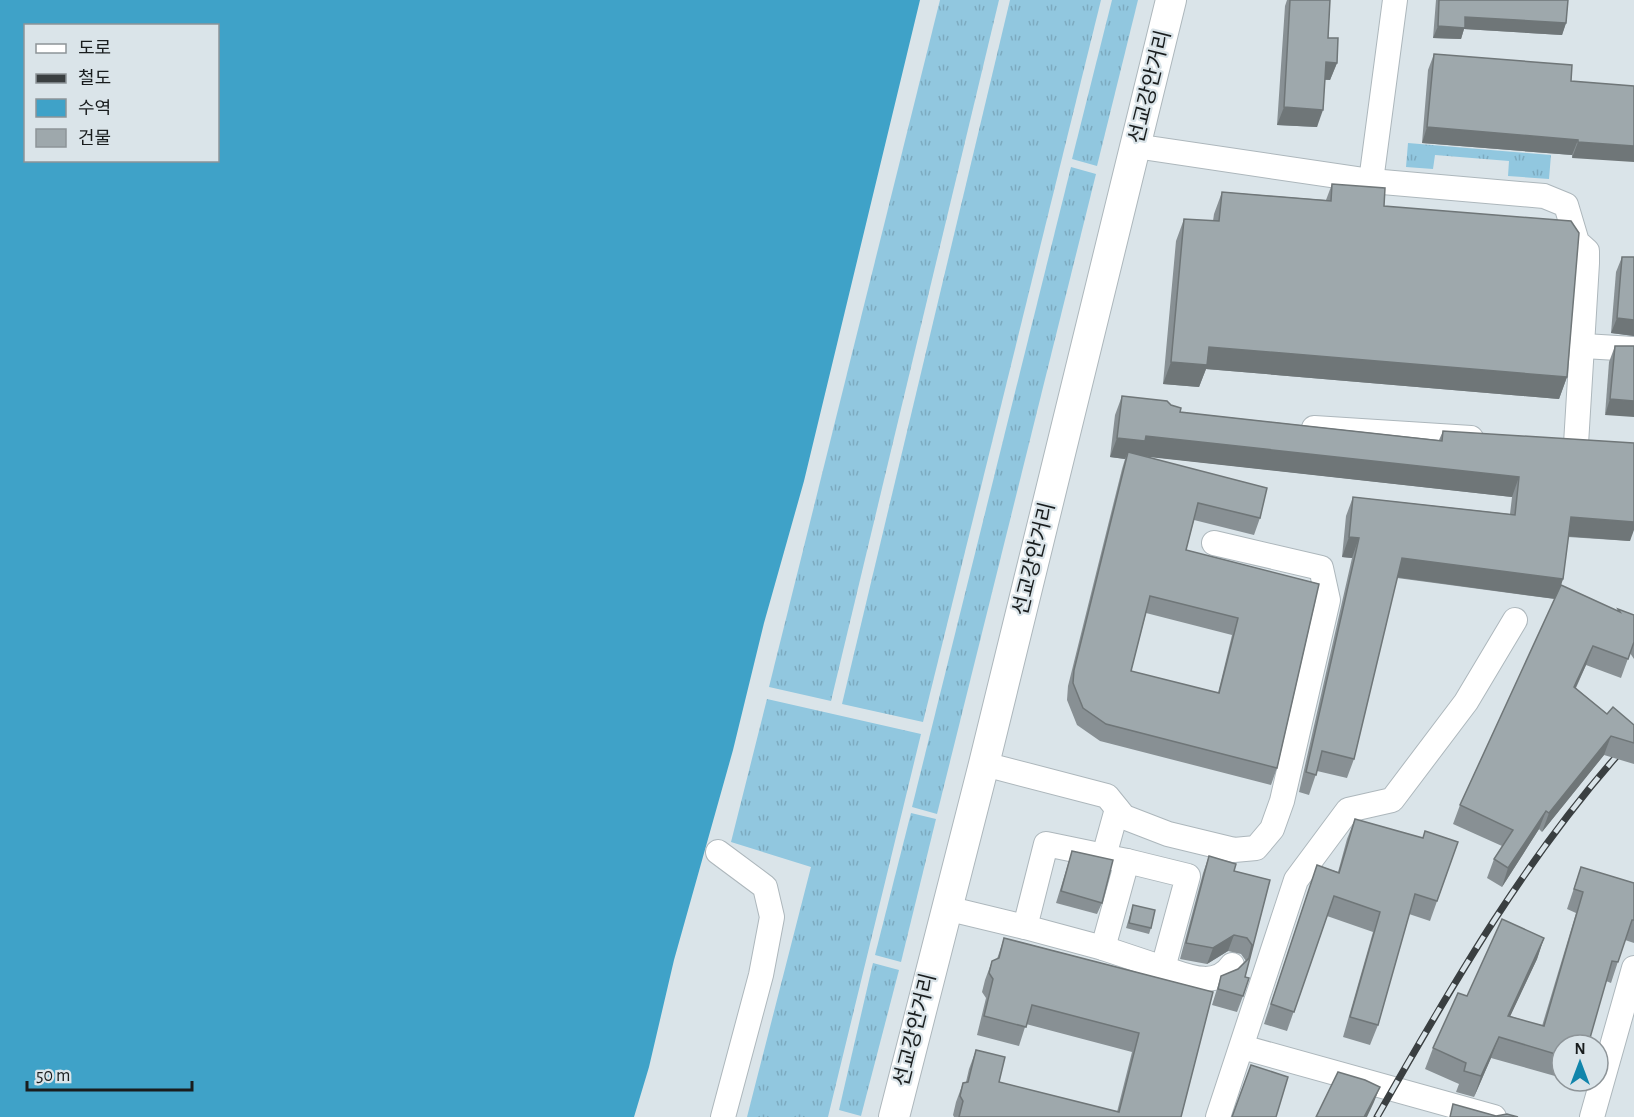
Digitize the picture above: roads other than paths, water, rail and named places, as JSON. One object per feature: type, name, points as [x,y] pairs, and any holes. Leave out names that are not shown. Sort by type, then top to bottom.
[{"type":"main road","name":"선교강안거리","points":[[894,1117],[984,764],[1171,0]]},
{"type":"street","points":[[1371,181],[1395,0]]},
{"type":"street","points":[[1135,146],[1371,181],[1544,196],[1566,205],[1577,242],[1587,250],[1584,346],[1576,444]]},
{"type":"street","points":[[1584,346],[1634,349]]},
{"type":"street","points":[[1288,425],[1495,440]]},
{"type":"street","points":[[984,764],[1107,796],[1124,817],[1168,834],[1234,850],[1256,848],[1272,829],[1282,801],[1328,600],[1321,568],[1214,543]]},
{"type":"street","points":[[1218,1117],[1296,880],[1348,810],[1392,800],[1466,702],[1515,620]]},
{"type":"street","points":[[1104,948],[1115,859],[1117,809]]},
{"type":"street","points":[[1025,927],[1046,844],[1188,876],[1163,968]]},
{"type":"street","points":[[718,852],[765,887],[772,917],[761,975],[723,1117]]},
{"type":"street","points":[[946,908],[1104,948],[1195,979],[1215,979],[1232,965]]},
{"type":"street","points":[[1592,1117],[1634,968]]},
{"type":"street","points":[[1242,1047],[1494,1117]]},
{"type":"water","points":[[0,0],[920,0],[804,481],[764,623],[733,750],[674,960],[649,1067],[634,1117],[0,1117]]},
{"type":"railway","points":[[1377,1117],[1495,919],[1561,825],[1634,737]]}]
